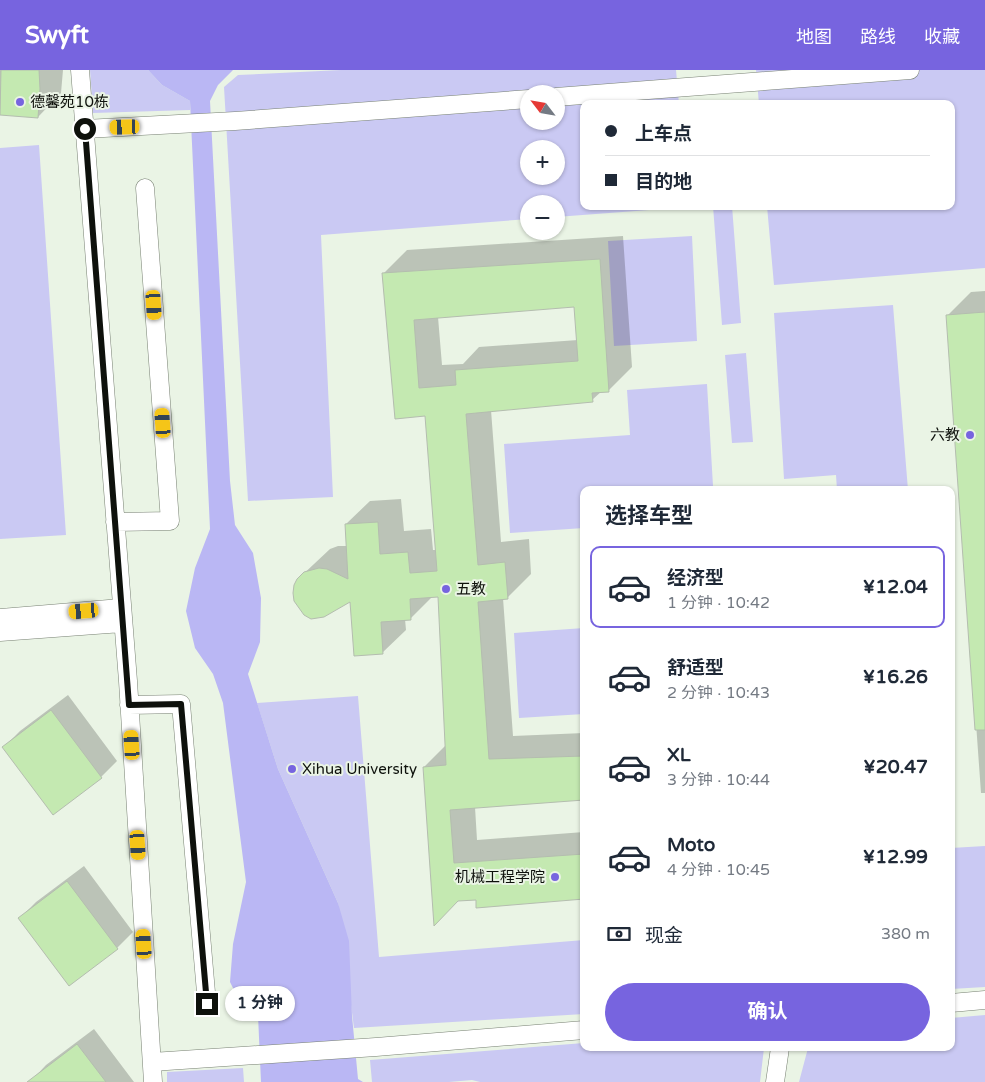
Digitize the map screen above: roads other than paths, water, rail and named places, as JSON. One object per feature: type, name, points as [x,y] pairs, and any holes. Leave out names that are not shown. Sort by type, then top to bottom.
[{"type":"street","points":[[80,70],[129,705],[153,1082]]},
{"type":"street","points":[[565,96],[910,70]]},
{"type":"street","points":[[85,129],[234,122],[520,100]]},
{"type":"street","points":[[115,522],[170,520],[145,188]]},
{"type":"street","points":[[0,618],[121,615]]},
{"type":"street","points":[[0,632],[121,615]]},
{"type":"street","points":[[129,705],[181,704],[207,1004]]},
{"type":"street","points":[[955,1003],[985,1000]]},
{"type":"street","points":[[152,1062],[376,1047],[580,1030]]},
{"type":"street","points":[[774,1082],[779,1051]]},
{"type":"place","name":"德馨苑10栋","points":[[20,102]]},
{"type":"place","name":"六教","points":[[970,435]]},
{"type":"place","name":"五教","points":[[446,589]]},
{"type":"place","name":"Xihua University","points":[[292,769]]},
{"type":"place","name":"机械工程学院","points":[[555,877]]}]
